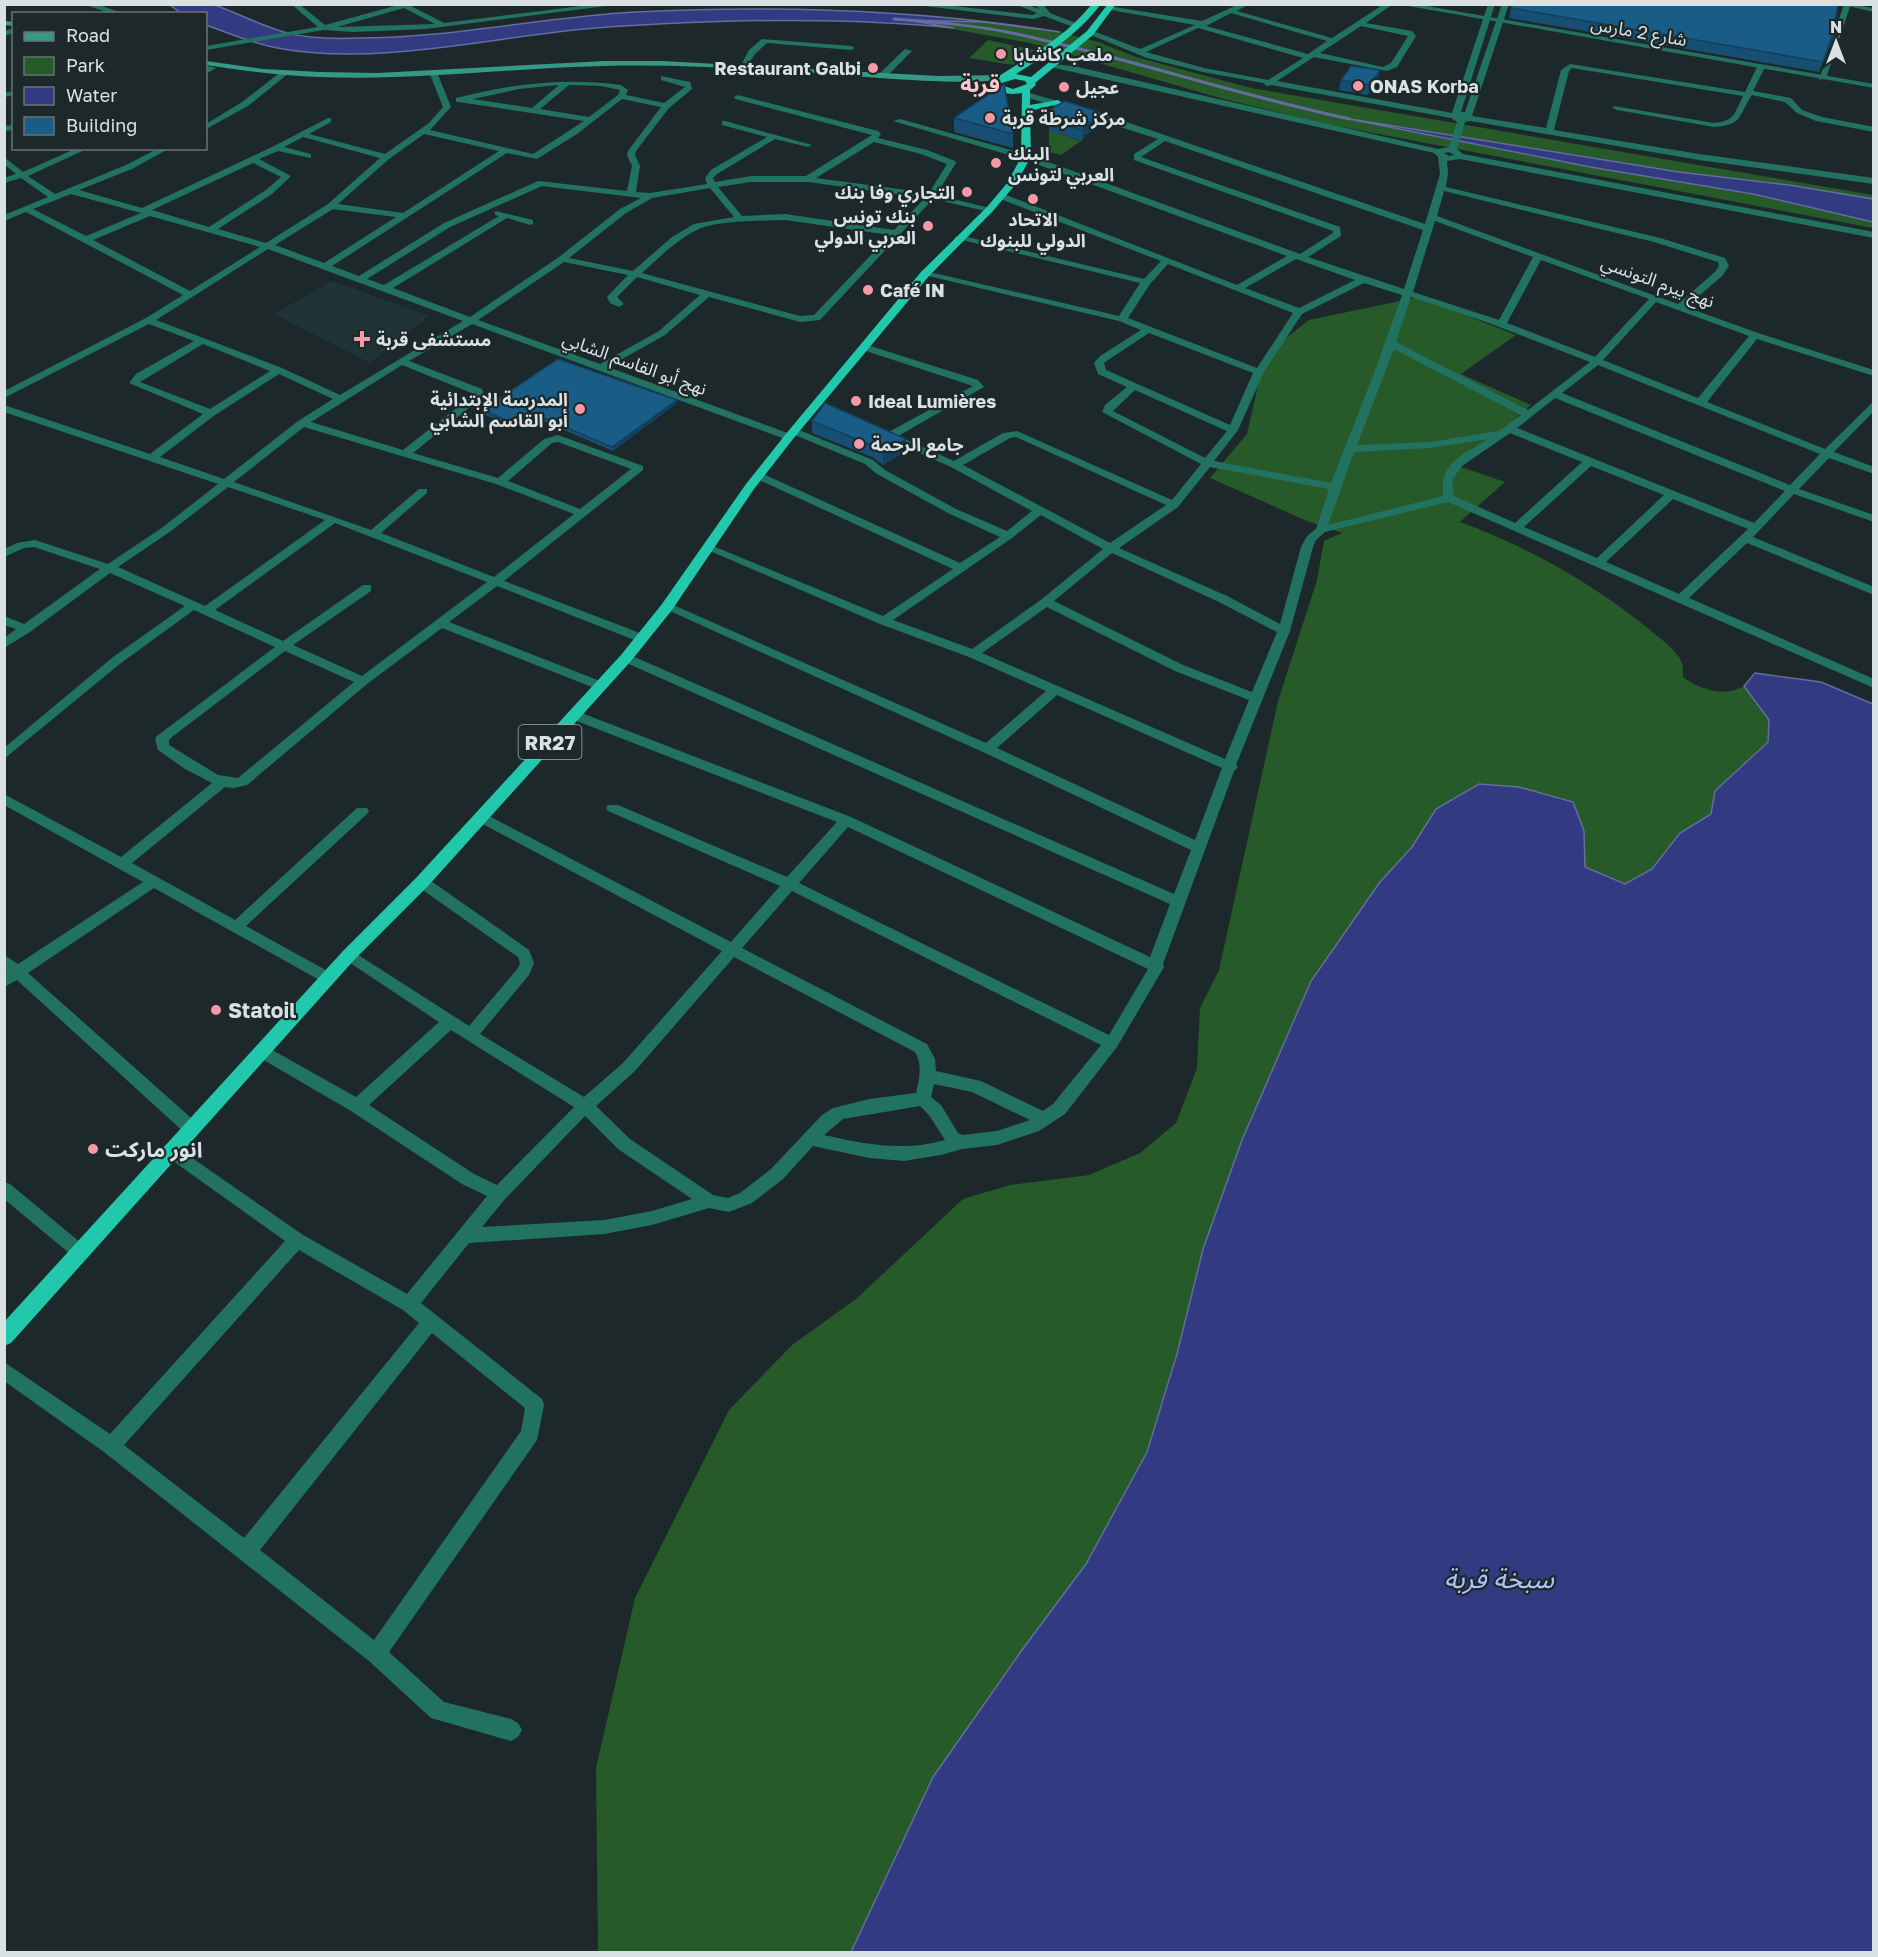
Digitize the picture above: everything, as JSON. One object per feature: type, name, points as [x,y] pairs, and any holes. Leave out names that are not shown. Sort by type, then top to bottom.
[{"type":"highway","points":[[1059,103],[1037,105],[1026,96],[999,91],[993,82],[1046,52],[1076,29],[1097,4]]},
{"type":"highway","points":[[1026,96],[1050,66],[1089,35],[1111,6]]},
{"type":"highway","points":[[1003,77],[1022,77],[1026,96]]},
{"type":"highway","points":[[999,91],[1026,96]]},
{"type":"highway","name":"RR27","points":[[4,1336],[349,955],[422,882],[626,658],[667,607],[791,434],[821,406],[864,347],[925,274],[990,209],[1012,183],[1026,157],[1026,96]]},
{"type":"main road","points":[[207,67],[341,80],[620,63],[742,67],[950,80],[1003,77]]},
{"type":"main road","points":[[433,74],[661,66],[893,78],[999,91]]},
{"type":"street","points":[[86,4],[115,12]]},
{"type":"street","points":[[294,4],[324,28],[382,29],[443,25],[619,4]]},
{"type":"street","points":[[377,4],[392,10]]},
{"type":"street","points":[[558,11],[570,4]]},
{"type":"street","points":[[911,4],[1014,17],[1046,15]]},
{"type":"street","points":[[1018,4],[1076,29]]},
{"type":"street","points":[[1038,4],[1048,12],[1046,15]]},
{"type":"street","points":[[1140,52],[1201,25],[1231,8],[1246,4]]},
{"type":"street","points":[[1267,84],[1390,4]]},
{"type":"street","name":"شارع 2 مارس","points":[[1400,4],[1874,86]]},
{"type":"street","points":[[1321,530],[1334,487],[1351,449],[1408,292],[1444,174],[1455,153],[1492,4]]},
{"type":"street","points":[[1462,118],[1506,4]]},
{"type":"street","points":[[1822,78],[1850,4],[1874,10]]},
{"type":"street","points":[[207,48],[324,28],[408,5],[443,25]]},
{"type":"street","points":[[1111,6],[1201,25],[1311,56],[1384,69],[1394,65],[1411,40],[1412,36],[1409,33],[1360,24]]},
{"type":"street","points":[[1231,8],[1334,41]]},
{"type":"street","points":[[1089,35],[1203,70],[1267,84],[1699,157],[1874,181]]},
{"type":"street","points":[[215,39],[224,44]]},
{"type":"street","points":[[742,67],[752,52],[765,42],[851,48]]},
{"type":"street","points":[[883,75],[908,51]]},
{"type":"street","points":[[1061,58],[1073,68]]},
{"type":"street","points":[[1050,66],[1073,68],[1440,155],[1455,153],[1874,235]]},
{"type":"street","points":[[1549,132],[1565,70],[1570,66],[1788,100],[1798,111],[1809,115],[1874,130]]},
{"type":"street","points":[[1617,108],[1725,125],[1733,123],[1761,67]]},
{"type":"street","points":[[4,395],[149,320],[331,207],[387,157],[444,112],[447,107],[445,100],[433,74]]},
{"type":"street","points":[[207,124],[245,104],[282,75]]},
{"type":"street","points":[[631,193],[636,166],[631,155],[632,151],[666,106],[689,86],[664,78]]},
{"type":"street","points":[[422,131],[504,152],[534,157],[574,132],[621,96],[624,90],[621,87],[568,82],[496,89],[459,100]]},
{"type":"street","points":[[533,111],[568,82]]},
{"type":"street","points":[[515,101],[538,85]]},
{"type":"street","points":[[621,96],[666,106]]},
{"type":"street","points":[[1026,96],[1059,103],[1427,228]]},
{"type":"street","points":[[738,97],[875,133],[873,138],[808,179]]},
{"type":"street","points":[[445,100],[515,101],[533,111],[589,119]]},
{"type":"street","points":[[85,240],[278,148],[328,120]]},
{"type":"street","points":[[897,121],[1026,157],[1363,280],[1408,292],[1597,362],[1874,471]]},
{"type":"street","points":[[725,123],[808,145]]},
{"type":"street","points":[[940,132],[950,126]]},
{"type":"street","points":[[304,135],[387,157]]},
{"type":"street","points":[[740,219],[712,185],[709,178],[714,172],[774,136]]},
{"type":"street","points":[[562,259],[635,274],[800,319],[812,320],[817,318],[931,196],[952,163],[932,154],[873,138]]},
{"type":"street","points":[[1164,138],[1137,158],[1337,229],[1338,234],[1238,288]]},
{"type":"street","points":[[278,148],[308,156]]},
{"type":"street","points":[[4,181],[22,176],[81,150]]},
{"type":"street","points":[[4,218],[72,191],[162,150]]},
{"type":"street","points":[[325,267],[504,152]]},
{"type":"street","points":[[1440,155],[1444,174]]},
{"type":"street","points":[[4,159],[22,176],[55,198]]},
{"type":"street","points":[[212,229],[269,192],[287,176],[252,159]]},
{"type":"street","points":[[361,279],[432,234],[544,182],[650,196],[758,179],[808,179],[931,196],[990,209]]},
{"type":"street","points":[[1441,188],[1657,240],[1722,260],[1724,266],[1719,274],[1680,307]]},
{"type":"street","name":"نهج أبو القاسم الشابي","points":[[72,191],[268,246],[600,368],[791,434],[874,465],[881,472],[952,511],[1008,536]]},
{"type":"street","points":[[4,644],[167,529],[229,483],[302,423],[470,321],[562,259],[600,228],[650,196]]},
{"type":"street","points":[[1001,196],[1299,312]]},
{"type":"street","points":[[331,207],[405,216]]},
{"type":"street","points":[[484,208],[530,222]]},
{"type":"street","points":[[26,209],[189,294]]},
{"type":"street","points":[[385,289],[505,216]]},
{"type":"street","points":[[619,304],[613,301],[612,297],[635,274],[686,231],[697,226],[740,219],[785,217],[895,233]]},
{"type":"street","name":"نهج بيرم التونسي","points":[[1432,217],[1755,334],[1874,373]]},
{"type":"street","points":[[959,238],[1146,282]]},
{"type":"street","points":[[1501,326],[1539,255]]},
{"type":"street","points":[[1122,319],[1146,282],[1167,260]]},
{"type":"street","points":[[925,274],[1122,319],[1259,372]]},
{"type":"street","points":[[973,654],[1046,602],[1111,548],[1174,505],[1233,430],[1259,372],[1299,312],[1363,280]]},
{"type":"street","points":[[600,368],[662,333],[708,293]]},
{"type":"street","points":[[1449,498],[1447,480],[1450,472],[1458,464],[1507,431],[1597,362],[1655,298]]},
{"type":"street","points":[[149,320],[278,370],[341,399]]},
{"type":"street","points":[[1148,329],[1100,363],[1099,368],[1102,372],[1233,430]]},
{"type":"street","points":[[1701,402],[1755,334]]},
{"type":"street","points":[[201,341],[135,379],[134,383],[212,412]]},
{"type":"street","points":[[1390,343],[1528,414]]},
{"type":"street","points":[[864,347],[974,382],[979,387],[885,434],[956,465],[1111,548],[1223,599],[1284,631]]},
{"type":"street","points":[[401,361],[478,391],[480,395],[406,453]]},
{"type":"street","points":[[150,459],[212,412],[278,370]]},
{"type":"street","points":[[1133,387],[1106,409],[1107,411],[1207,463],[1334,487]]},
{"type":"street","points":[[1554,394],[1792,490],[1874,519]]},
{"type":"street","points":[[1680,600],[1756,528],[1874,404]]},
{"type":"street","points":[[4,408],[334,519],[641,638]]},
{"type":"street","points":[[302,423],[500,482],[583,514]]},
{"type":"street","points":[[1351,449],[1430,445],[1507,431],[1756,528]]},
{"type":"street","points":[[956,465],[1007,435],[1017,434],[1174,505]]},
{"type":"street","points":[[367,588],[285,645],[162,739],[161,743],[165,748],[220,783],[235,785],[250,777],[363,681],[583,514],[638,468],[558,438],[548,441],[500,482]]},
{"type":"street","points":[[1516,528],[1589,462]]},
{"type":"street","points":[[759,476],[961,568]]},
{"type":"street","points":[[372,534],[423,491]]},
{"type":"street","points":[[1598,564],[1670,495]]},
{"type":"street","points":[[811,1139],[888,1155],[922,1153],[962,1142],[997,1138],[1033,1126],[1059,1109],[1112,1043],[1157,967],[1155,965],[1199,848],[1284,631],[1307,547],[1311,538],[1321,530],[1449,498],[1874,684]]},
{"type":"street","points":[[884,621],[1008,536],[1041,509]]},
{"type":"street","points":[[4,756],[117,660],[334,519]]},
{"type":"street","points":[[1745,538],[1874,592]]},
{"type":"street","points":[[4,554],[21,545],[35,543],[109,568],[363,681]]},
{"type":"street","points":[[709,548],[884,621],[973,654],[1231,767]]},
{"type":"street","points":[[1046,602],[1179,668],[1256,698]]},
{"type":"street","points":[[667,607],[988,749],[1199,848]]},
{"type":"street","points":[[4,620],[26,629]]},
{"type":"street","points":[[441,623],[601,686]]},
{"type":"street","points":[[626,658],[1179,902]]},
{"type":"street","points":[[988,749],[1055,690]]},
{"type":"street","points":[[574,715],[846,820],[1157,967]]},
{"type":"street","points":[[123,863],[220,783]]},
{"type":"street","points":[[4,799],[328,978]]},
{"type":"street","points":[[613,808],[691,838],[1112,1043]]},
{"type":"street","points":[[236,927],[362,811]]},
{"type":"street","points":[[480,817],[921,1048],[927,1059],[923,1100]]},
{"type":"street","points":[[409,1304],[500,1194],[585,1106],[630,1067],[846,820]]},
{"type":"street","points":[[11,977],[155,881]]},
{"type":"street","points":[[422,882],[524,954],[527,963],[524,971],[470,1035]]},
{"type":"street","points":[[349,955],[470,1035],[585,1106],[624,1144],[709,1201],[729,1205],[746,1198],[777,1174],[828,1120],[839,1113],[869,1106],[923,1100],[935,1110],[952,1138],[962,1142]]},
{"type":"street","points":[[4,960],[11,977],[192,1130]]},
{"type":"street","points":[[357,1106],[450,1022]]},
{"type":"street","points":[[261,1051],[357,1106],[468,1179],[500,1194]]},
{"type":"street","points":[[927,1076],[975,1086],[1044,1119]]},
{"type":"street","points":[[172,1151],[297,1240],[409,1304],[535,1405],[530,1434],[376,1654]]},
{"type":"street","points":[[4,1189],[81,1253]]},
{"type":"street","points":[[465,1236],[604,1227],[652,1218],[709,1201]]},
{"type":"street","points":[[111,1446],[297,1240]]},
{"type":"street","points":[[246,1551],[431,1321]]},
{"type":"street","points":[[4,1370],[111,1446],[246,1551],[376,1654],[438,1711],[510,1730]]},
{"type":"shaded area","name":"مستشفى قربة","points":[[332,281],[429,316],[370,363],[274,314]]},
{"type":"green space","points":[[901,20],[983,22],[1060,32],[1098,42],[1136,57],[1251,88],[1873,195],[1873,199],[1789,185],[1679,172],[1367,122],[1590,167],[1753,194],[1873,222],[1873,228],[1326,124],[1220,98],[1030,43]]},
{"type":"green space","name":"ملعب كاشابا","points":[[988,40],[1035,50],[1012,65],[969,58]]},
{"type":"green space","points":[[1049,130],[1081,141],[1061,155],[1049,152]]},
{"type":"green space","points":[[1419,297],[1516,335],[1461,374],[1531,405],[1461,467],[1505,482],[1460,522],[1536,555],[1606,597],[1673,649],[1682,663],[1683,677],[1689,681],[1721,692],[1737,690],[1744,686],[1769,720],[1768,742],[1715,791],[1711,814],[1680,833],[1652,869],[1625,884],[1585,867],[1584,831],[1436,809],[1412,847],[1380,882],[1311,981],[1243,1140],[1203,1249],[1177,1354],[1147,1452],[1086,1564],[933,1777],[851,1952],[598,1952],[596,1768],[635,1598],[729,1410],[792,1345],[856,1299],[963,1199],[1010,1185],[1089,1175],[1140,1153],[1176,1123],[1197,1068],[1200,1008],[1219,970],[1278,701],[1317,580],[1324,541],[1342,533],[1307,521],[1210,478],[1247,434],[1260,376],[1286,338],[1309,320]]},
{"type":"water","points":[[210,4],[287,33],[332,38],[428,35],[635,12],[742,9],[901,14],[1007,24],[1060,32],[983,22],[907,20],[954,28],[865,22],[730,21],[595,28],[439,48],[359,54],[321,53],[273,47],[207,25],[207,12],[180,12],[170,5]]},
{"type":"water","points":[[1344,118],[1679,172],[1789,185],[1873,199],[1873,222],[1753,194],[1590,167]]},
{"type":"water","name":"سبخة قربة","points":[[1755,673],[1821,682],[1873,704],[1873,1952],[851,1952],[933,1777],[1022,1650],[1086,1564],[1147,1452],[1177,1354],[1203,1249],[1242,1140],[1311,981],[1380,882],[1412,847],[1436,809],[1479,784],[1519,787],[1573,802],[1584,831],[1585,867],[1625,884],[1652,869],[1680,833],[1711,814],[1715,791],[1768,742],[1769,720],[1744,686]]},
{"type":"building","points":[[1513,4],[1838,4],[1833,34],[1823,62],[1511,8]]},
{"type":"building","points":[[1351,66],[1380,70],[1370,85],[1341,80]]},
{"type":"building","points":[[1004,84],[1013,134],[954,118]]},
{"type":"building","points":[[1065,101],[1105,114],[1085,125],[1083,130],[1050,120],[1048,111]]},
{"type":"building","name":"المدرسة الإبتدائية أبو القاسم الشابي","points":[[558,359],[677,400],[612,447],[530,412],[514,423],[482,410]]},
{"type":"building","points":[[825,403],[906,439],[883,453],[873,446],[812,421]]},
{"type":"waterway","points":[[894,19],[1012,33],[1350,119]]},
{"type":"place","name":"ملعب كاشابا","points":[[1001,54]]},
{"type":"place","name":"Restaurant Galbi","points":[[873,68]]},
{"type":"place","name":"ONAS Korba","points":[[1358,86]]},
{"type":"place","name":"عجيل","points":[[1064,87]]},
{"type":"place","name":"مركز شرطة قربة","points":[[990,118]]},
{"type":"place","name":"البنك العربي لتونس","points":[[996,163]]},
{"type":"place","name":"التجاري وفا بنك","points":[[967,192]]},
{"type":"place","name":"الاتحاد الدولي للبنوك","points":[[1033,199]]},
{"type":"place","name":"بنك تونس العربي الدولي","points":[[928,226]]},
{"type":"place","name":"Café IN","points":[[868,290]]},
{"type":"place","name":"مستشفى قربة","points":[[362,339]]},
{"type":"place","name":"Ideal Lumières","points":[[856,401]]},
{"type":"place","name":"المدرسة الإبتدائية أبو القاسم الشابي","points":[[580,409]]},
{"type":"place","name":"جامع الرحمة","points":[[859,444]]},
{"type":"place","name":"Statoil","points":[[216,1010]]},
{"type":"place","name":"انور ماركت","points":[[93,1149]]},
{"type":"district","name":"قربة","points":[[980,83]]}]
